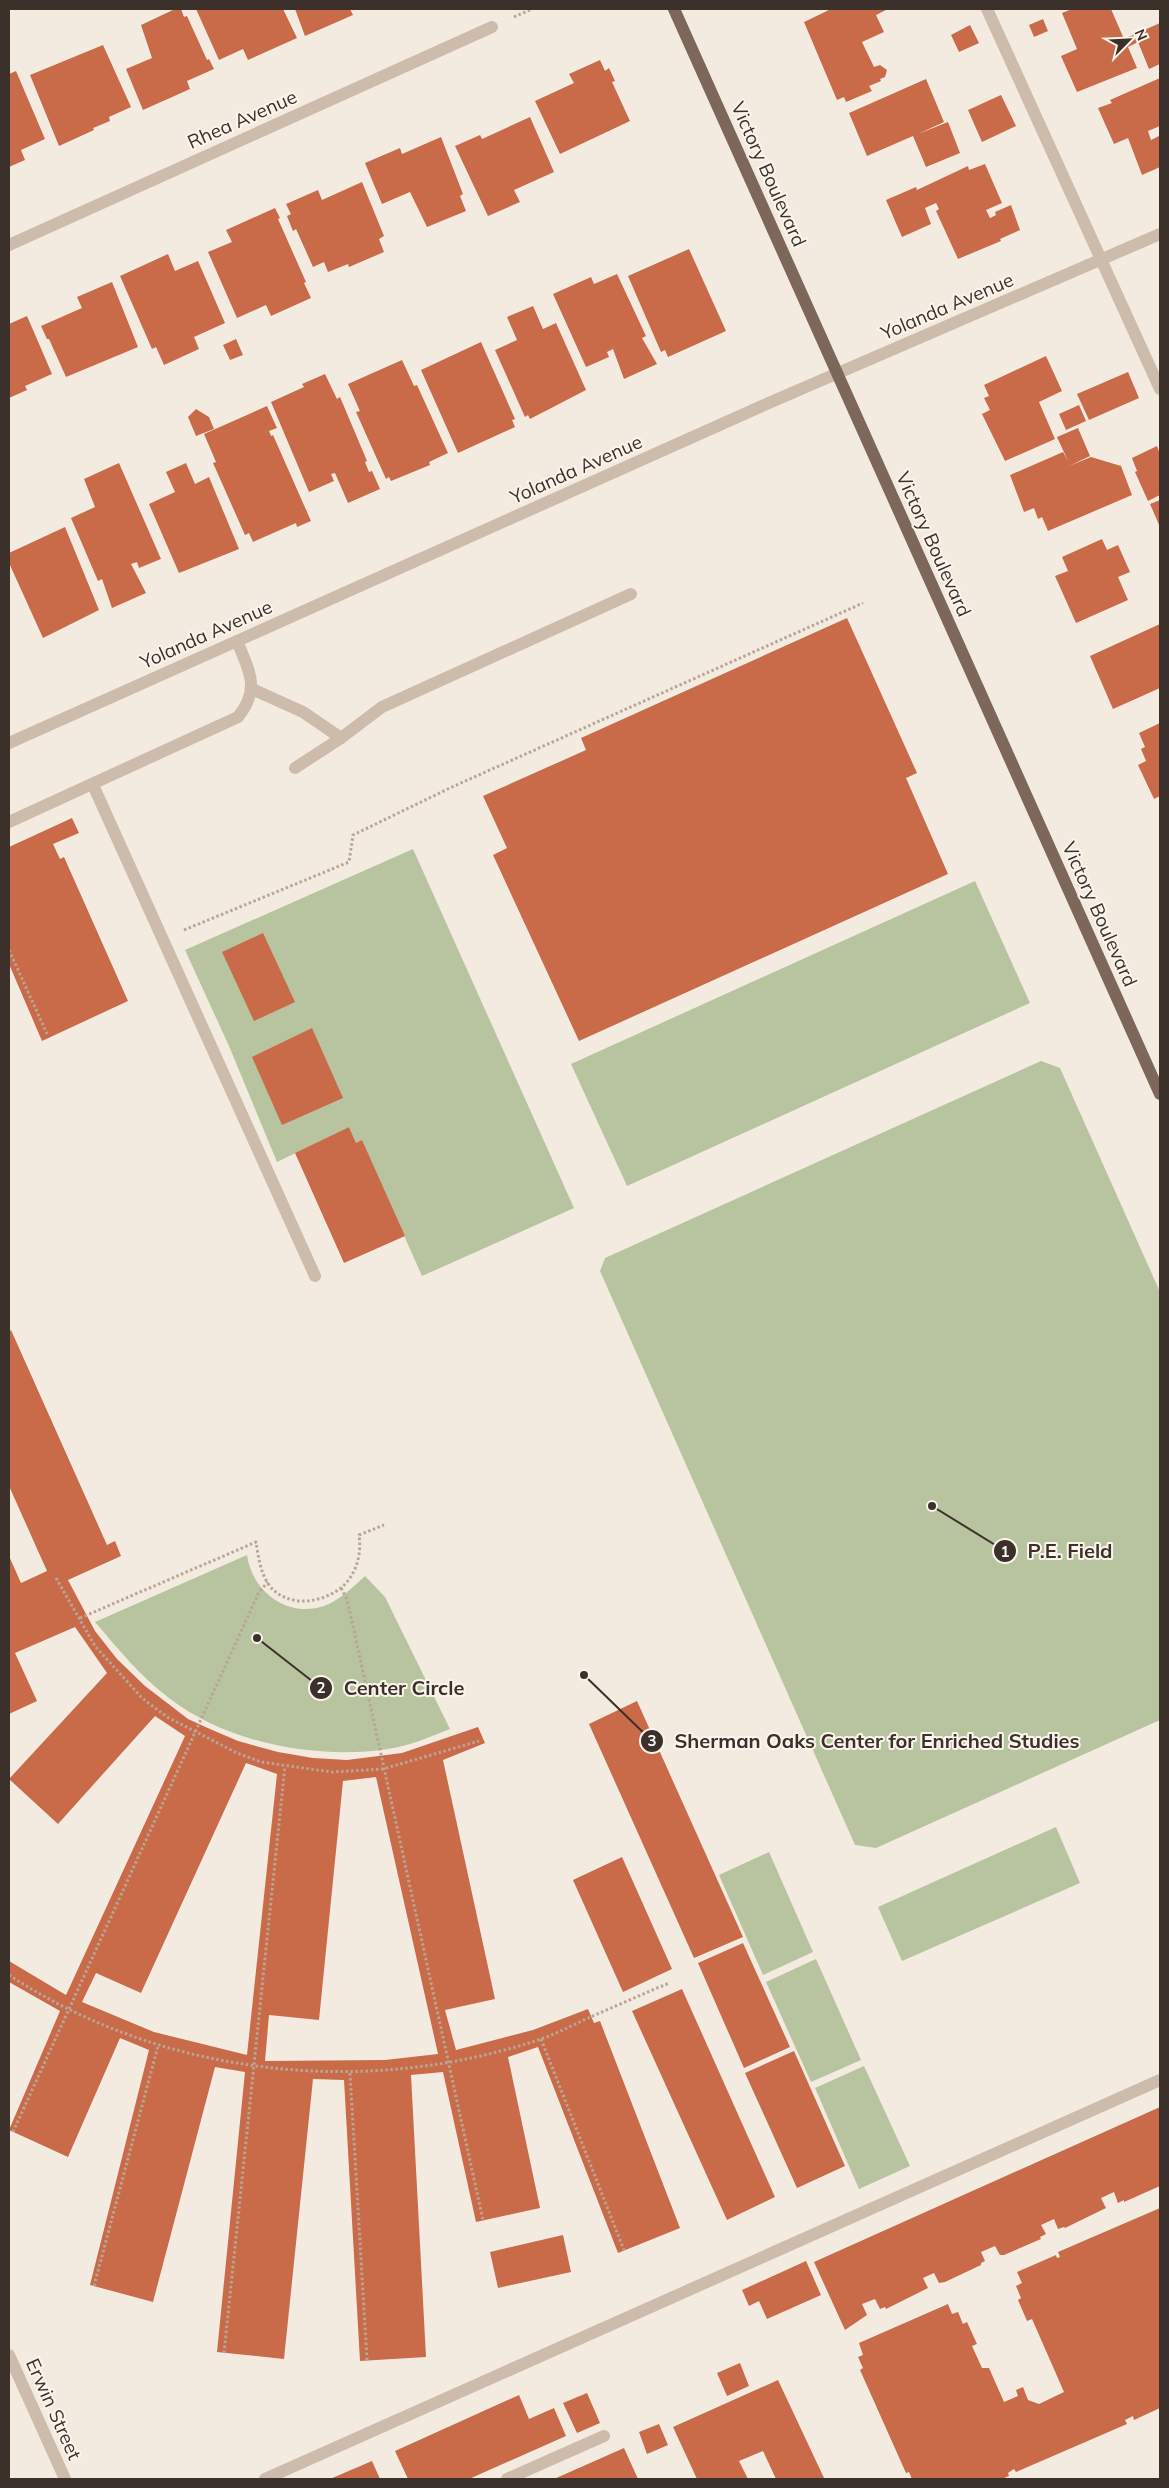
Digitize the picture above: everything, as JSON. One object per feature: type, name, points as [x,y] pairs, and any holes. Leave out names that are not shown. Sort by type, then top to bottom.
[{"type":"main road","name":"Victory Boulevard","points":[[674,9],[1160,1094]]},
{"type":"street","points":[[987,9],[1160,388]]},
{"type":"street","name":"Rhea Avenue","points":[[9,245],[492,27]]},
{"type":"street","name":"Yolanda Avenue","points":[[9,743],[837,374],[1160,234]]},
{"type":"street","points":[[295,768],[382,708],[631,594]]},
{"type":"street","points":[[9,822],[238,717],[247,706],[252,689],[250,674],[237,641]]},
{"type":"street","points":[[252,689],[303,712],[340,738]]},
{"type":"street","points":[[93,785],[316,1276]]},
{"type":"street","points":[[265,2479],[1160,2080]]},
{"type":"street","name":"Erwin Street","points":[[10,2359],[65,2479]]},
{"type":"street","points":[[507,2479],[604,2436]]},
{"type":"path","points":[[163,939],[349,862],[353,835],[443,791],[863,603]]},
{"type":"path","points":[[9,950],[48,1036]]},
{"type":"path","points":[[80,1618],[256,1542],[260,1563],[268,1582],[279,1594],[293,1601],[315,1600],[341,1588],[350,1577],[358,1561],[361,1547],[359,1535],[384,1524]]},
{"type":"path","points":[[56,1578],[95,1646],[142,1698],[167,1717],[237,1753],[261,1762],[332,1772],[383,1770],[479,1741]]},
{"type":"path","points":[[13,2132],[259,1592],[268,1582]]},
{"type":"path","points":[[341,1588],[347,1599],[482,2220]]},
{"type":"path","points":[[224,2353],[285,1766]]},
{"type":"path","points":[[9,1975],[69,2010],[158,2046],[184,2054],[254,2066],[350,2073],[449,2062],[541,2039],[669,1983]]},
{"type":"path","points":[[541,2039],[624,2250]]},
{"type":"path","points":[[94,2286],[158,2046]]},
{"type":"path","points":[[350,2073],[367,2360]]},
{"type":"green space","points":[[413,849],[574,1208],[422,1276],[362,1141],[356,1143],[349,1127],[277,1162],[229,1046],[185,950]]},
{"type":"green space","points":[[975,881],[1030,1003],[627,1186],[571,1064]]},
{"type":"green space","points":[[1041,1061],[1060,1068],[1160,1292],[1160,1720],[876,1848],[855,1845],[600,1271],[605,1258]]},
{"type":"green space","points":[[247,1555],[250,1568],[264,1591],[285,1605],[297,1608],[311,1609],[330,1604],[365,1576],[385,1597],[450,1729],[404,1746],[360,1752],[302,1750],[273,1745],[245,1737],[192,1714],[158,1690],[95,1622]]},
{"type":"green space","points":[[1056,1827],[1080,1883],[902,1961],[878,1907]]},
{"type":"green space","points":[[769,1852],[813,1952],[763,1975],[719,1875]]},
{"type":"green space","points":[[816,1959],[861,2060],[811,2082],[766,1982]]},
{"type":"green space","points":[[864,2066],[910,2166],[859,2189],[815,2088]]},
{"type":"building","points":[[175,9],[181,9],[184,17],[187,16],[207,60],[209,59],[214,69],[187,81],[190,89],[143,110],[126,69],[152,58],[141,25]]},
{"type":"building","points":[[196,9],[283,9],[297,38],[248,60],[243,49],[219,60]]},
{"type":"building","points":[[295,9],[350,9],[353,15],[305,36]]},
{"type":"building","points":[[831,9],[888,9],[876,15],[884,32],[862,42],[874,67],[880,65],[887,70],[885,77],[880,79],[881,81],[869,86],[872,91],[846,102],[844,97],[837,100],[804,22]]},
{"type":"building","points":[[1072,9],[1111,9],[1124,39],[1160,23],[1160,64],[1149,69],[1138,42],[1128,47],[1137,68],[1077,92],[1061,56],[1077,49],[1062,13]]},
{"type":"building","points":[[1043,19],[1048,31],[1034,37],[1029,25]]},
{"type":"building","points":[[970,25],[979,43],[959,52],[951,35]]},
{"type":"building","points":[[103,45],[131,107],[109,117],[110,121],[93,128],[94,130],[59,146],[30,75]]},
{"type":"building","points":[[600,60],[605,71],[609,68],[615,81],[612,82],[630,121],[560,154],[535,101],[574,83],[569,74]]},
{"type":"building","points":[[16,71],[45,139],[21,150],[25,160],[9,167],[9,74]]},
{"type":"building","points":[[1160,78],[1160,126],[1148,131],[1151,140],[1159,136],[1160,138],[1160,167],[1142,175],[1128,138],[1114,144],[1098,108],[1112,103],[1110,100]]},
{"type":"building","points":[[926,79],[944,122],[918,134],[948,122],[960,153],[926,167],[913,136],[867,156],[849,113]]},
{"type":"building","points":[[1001,95],[1016,126],[982,142],[968,110]]},
{"type":"building","points":[[530,117],[554,172],[514,190],[520,202],[488,216],[455,146],[480,135],[482,139]]},
{"type":"building","points":[[441,137],[463,194],[460,196],[466,211],[427,227],[410,192],[382,204],[365,163],[400,148],[402,154]]},
{"type":"building","points":[[985,164],[1002,203],[986,210],[990,218],[996,215],[995,212],[1011,205],[1020,230],[1000,239],[1001,241],[958,259],[936,211],[939,209],[936,203],[925,208],[931,224],[902,237],[886,200],[916,187],[917,190],[968,166],[969,170]]},
{"type":"building","points":[[362,182],[384,236],[379,239],[384,252],[349,267],[348,264],[328,272],[324,262],[313,267],[296,229],[293,231],[287,216],[291,214],[286,204],[318,190],[322,200]]},
{"type":"building","points":[[275,208],[311,298],[271,316],[266,305],[237,318],[208,252],[232,242],[226,230]]},
{"type":"building","points":[[689,249],[726,331],[668,357],[665,350],[661,352],[628,276]]},
{"type":"building","points":[[168,254],[175,271],[198,261],[225,323],[194,337],[199,349],[164,365],[156,347],[152,349],[120,276]]},
{"type":"building","points":[[617,274],[646,336],[642,338],[657,364],[624,379],[613,349],[607,352],[609,357],[586,367],[553,294],[591,277],[594,284]]},
{"type":"building","points":[[112,282],[138,347],[66,377],[41,326],[82,308],[77,297]]},
{"type":"building","points":[[533,306],[543,329],[556,323],[586,390],[530,419],[528,415],[525,417],[495,350],[517,340],[507,317]]},
{"type":"building","points":[[27,316],[52,374],[25,386],[27,390],[9,398],[9,324]]},
{"type":"building","points":[[236,339],[243,355],[230,360],[223,345]]},
{"type":"building","points":[[481,342],[515,419],[512,420],[515,427],[458,453],[421,370]]},
{"type":"building","points":[[1046,356],[1062,391],[1039,402],[1055,439],[1005,461],[982,414],[990,410],[984,398],[989,396],[984,385]]},
{"type":"building","points":[[402,360],[414,386],[417,385],[448,453],[429,462],[430,465],[391,481],[389,477],[386,479],[356,412],[360,411],[348,384]]},
{"type":"building","points":[[1128,372],[1139,398],[1089,420],[1077,394]]},
{"type":"building","points":[[325,374],[337,399],[340,397],[367,461],[365,462],[369,472],[372,471],[380,489],[348,503],[335,473],[331,474],[334,481],[309,492],[271,402],[304,387],[302,384]]},
{"type":"building","points":[[1079,405],[1086,421],[1066,430],[1059,414]]},
{"type":"building","points":[[267,406],[277,428],[269,431],[271,436],[273,435],[311,521],[297,527],[296,523],[253,542],[249,533],[245,535],[213,463],[216,462],[204,434]]},
{"type":"building","points":[[196,409],[209,417],[214,429],[196,436],[188,417]]},
{"type":"building","points":[[1078,428],[1090,456],[1069,466],[1091,457],[1121,466],[1132,495],[1048,531],[1042,517],[1038,519],[1034,508],[1024,512],[1010,475],[1063,452],[1068,461],[1057,437]]},
{"type":"building","points":[[1157,446],[1160,454],[1160,495],[1148,501],[1135,472],[1137,471],[1132,458]]},
{"type":"building","points":[[119,463],[161,559],[139,568],[137,562],[131,564],[146,593],[112,608],[102,579],[98,581],[71,518],[95,507],[84,479]]},
{"type":"building","points":[[186,463],[195,484],[209,477],[239,549],[179,573],[149,504],[175,492],[166,472]]},
{"type":"building","points":[[1160,500],[1160,527],[1150,504]]},
{"type":"building","points":[[65,527],[99,610],[43,638],[9,563],[9,553]]},
{"type":"building","points":[[1102,539],[1107,550],[1118,545],[1130,572],[1118,577],[1128,600],[1076,623],[1055,576],[1068,571],[1062,557]]},
{"type":"building","points":[[847,618],[917,773],[906,778],[948,874],[579,1041],[493,855],[507,848],[483,796],[586,750],[581,738]]},
{"type":"building","points":[[1160,624],[1160,688],[1113,709],[1090,656]]},
{"type":"building","points":[[1160,723],[1160,796],[1154,799],[1138,765],[1146,761],[1141,749],[1145,747],[1139,733]]},
{"type":"building","points":[[72,818],[79,833],[53,844],[60,859],[64,857],[128,1001],[42,1041],[9,964],[9,847]]},
{"type":"building","points":[[263,933],[295,1002],[254,1021],[222,952]]},
{"type":"building","points":[[312,1028],[343,1098],[282,1125],[252,1057]]},
{"type":"building","points":[[349,1127],[356,1143],[362,1140],[405,1236],[344,1263],[295,1153]]},
{"type":"building","points":[[11,1330],[107,1545],[115,1541],[121,1556],[68,1580],[95,1631],[117,1659],[145,1686],[188,1719],[238,1741],[278,1752],[313,1758],[347,1760],[402,1753],[478,1727],[485,1743],[443,1760],[495,1999],[445,2010],[456,2050],[533,2030],[588,2009],[594,2023],[600,2021],[680,2228],[618,2253],[538,2047],[508,2057],[540,2208],[476,2222],[443,2072],[411,2075],[426,2357],[360,2361],[344,2080],[313,2079],[284,2359],[217,2352],[245,2072],[215,2067],[153,2302],[90,2285],[149,2050],[120,2038],[68,2157],[9,2130],[60,2011],[9,1982],[9,1961],[66,1995],[185,1736],[155,1716],[58,1824],[9,1779],[107,1673],[75,1627],[15,1653],[37,1701],[9,1714],[9,1556],[21,1583],[47,1571],[9,1486],[9,1332]],"holes":[[[246,1763],[277,1774],[247,2055],[154,2032],[82,2002],[96,1973],[141,1993]],[[376,1777],[438,2054],[385,2060],[265,2061],[269,2015],[319,2020],[343,1781]]]},
{"type":"building","points":[[637,1701],[743,1937],[694,1958],[589,1724]]},
{"type":"building","points":[[622,1857],[672,1969],[623,1992],[573,1880]]},
{"type":"building","points":[[743,1943],[790,2047],[744,2068],[698,1963]]},
{"type":"building","points":[[682,1989],[775,2197],[727,2220],[632,2011]]},
{"type":"building","points":[[794,2051],[845,2166],[797,2188],[745,2073]]},
{"type":"building","points":[[1160,2107],[1160,2186],[1118,2203],[1114,2192],[1101,2198],[1106,2208],[1065,2228],[1058,2229],[1054,2219],[1041,2225],[1046,2234],[1040,2237],[1041,2239],[1004,2255],[1000,2255],[995,2246],[981,2252],[985,2261],[981,2265],[945,2282],[939,2283],[934,2273],[923,2278],[928,2288],[886,2309],[885,2307],[880,2309],[875,2299],[862,2304],[867,2315],[845,2330],[814,2262]]},
{"type":"building","points":[[1160,2208],[1160,2408],[1134,2420],[1133,2416],[1125,2420],[1127,2424],[1016,2472],[1014,2469],[1008,2473],[1009,2476],[1002,2479],[912,2479],[909,2472],[906,2473],[860,2370],[863,2368],[858,2357],[863,2355],[859,2343],[948,2304],[952,2314],[958,2312],[963,2324],[967,2322],[977,2344],[972,2346],[982,2368],[989,2368],[1004,2402],[1018,2396],[1016,2390],[1023,2387],[1028,2400],[1039,2404],[1064,2392],[1032,2319],[1027,2321],[1018,2300],[1021,2298],[1016,2286],[1022,2283],[1017,2272],[1056,2255],[1057,2258],[1060,2257],[1058,2252]]},
{"type":"building","points":[[563,2235],[571,2272],[498,2288],[490,2252]]},
{"type":"building","points":[[806,2261],[821,2295],[767,2319],[759,2301],[749,2306],[742,2290]]},
{"type":"building","points":[[740,2363],[749,2386],[727,2396],[717,2373]]},
{"type":"building","points":[[778,2380],[824,2478],[776,2479],[763,2451],[739,2461],[748,2479],[697,2479],[673,2427]]},
{"type":"building","points":[[587,2393],[600,2423],[577,2433],[563,2403]]},
{"type":"building","points":[[519,2395],[529,2419],[554,2408],[566,2436],[469,2479],[408,2479],[395,2451]]},
{"type":"building","points":[[659,2424],[668,2445],[647,2454],[639,2432]]},
{"type":"building","points":[[624,2448],[638,2479],[554,2479]]},
{"type":"building","points":[[372,2461],[380,2479],[330,2479]]},
{"type":"place","name":"P.E. Field","points":[[932,1506]]},
{"type":"place","name":"Center Circle","points":[[257,1638]]},
{"type":"place","name":"Sherman Oaks Center for Enriched Studies","points":[[584,1675]]}]
